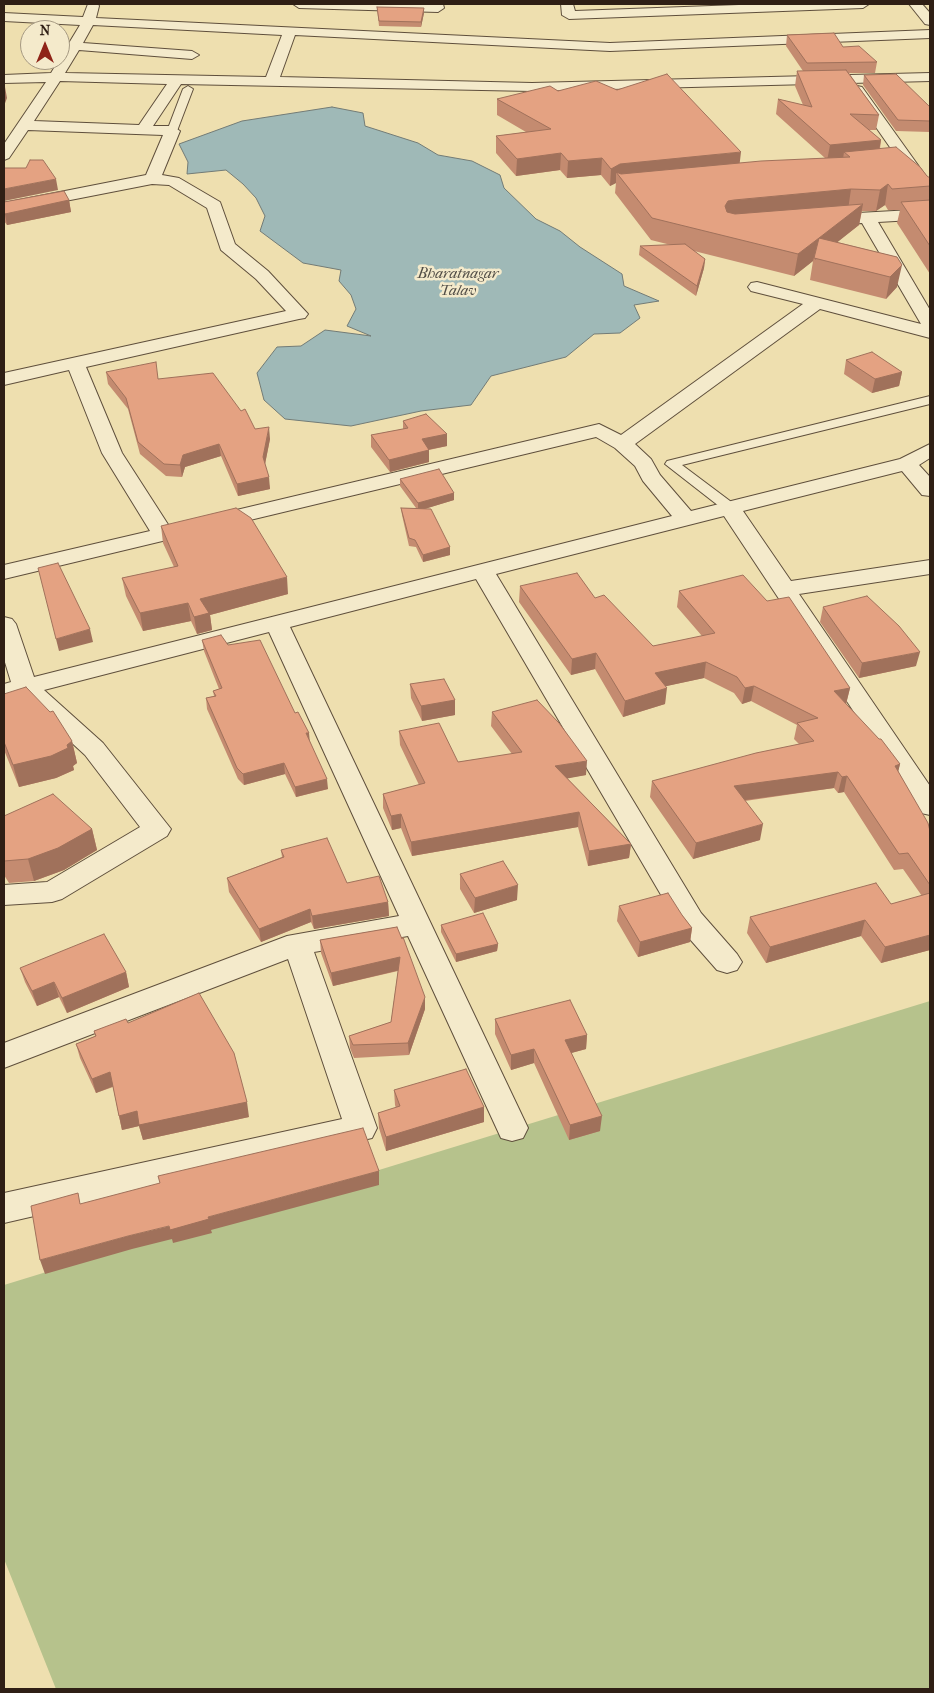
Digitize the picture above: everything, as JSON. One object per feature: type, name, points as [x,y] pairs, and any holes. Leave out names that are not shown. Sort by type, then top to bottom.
[{"type":"street","points":[[4,155],[56,77],[88,22],[94,4]]},
{"type":"street","points":[[299,4],[438,8],[437,4]]},
{"type":"street","points":[[567,4],[569,15],[864,4]]},
{"type":"street","points":[[915,4],[930,21]]},
{"type":"street","points":[[4,30],[9,17],[610,48],[930,34]]},
{"type":"street","points":[[271,82],[290,32]]},
{"type":"street","points":[[717,43],[741,82]]},
{"type":"street","points":[[74,46],[192,55]]},
{"type":"street","points":[[4,79],[56,77],[532,87],[930,77]]},
{"type":"street","points":[[849,79],[930,193]]},
{"type":"street","points":[[144,130],[176,80]]},
{"type":"street","points":[[4,127],[172,131],[152,179]]},
{"type":"street","points":[[886,162],[906,160]]},
{"type":"street","points":[[4,208],[152,179],[173,181],[214,205],[227,246],[262,275],[299,314],[4,379]]},
{"type":"street","points":[[802,222],[848,217],[868,219],[930,214]]},
{"type":"street","points":[[868,219],[930,324]]},
{"type":"street","points":[[757,287],[930,332]]},
{"type":"street","points":[[622,444],[818,302]]},
{"type":"street","points":[[75,362],[112,453],[163,534]]},
{"type":"street","points":[[4,572],[600,430],[622,444],[644,463],[650,477],[686,518]]},
{"type":"street","points":[[14,689],[907,463],[930,450]]},
{"type":"street","points":[[907,463],[930,490]]},
{"type":"street","points":[[729,508],[786,589],[918,768],[930,806]]},
{"type":"street","points":[[786,589],[930,567]]},
{"type":"street","points":[[482,570],[691,920],[726,962]]},
{"type":"street","points":[[276,622],[512,1128]]},
{"type":"street","points":[[4,624],[14,689],[94,749],[157,829],[52,892],[4,895]]},
{"type":"street","points":[[4,1056],[297,944],[417,924]]},
{"type":"street","points":[[4,1208],[361,1128],[297,944]]},
{"type":"lane","points":[[172,131],[188,89]]},
{"type":"lane","points":[[729,508],[672,464],[930,400]]},
{"type":"green space","points":[[930,1001],[930,1689],[56,1689],[4,1559],[4,1285]]},
{"type":"water","name":"Bharatnagar Talav","points":[[332,107],[363,113],[365,126],[418,143],[438,155],[472,161],[500,175],[504,188],[536,219],[560,231],[580,247],[622,274],[624,286],[659,301],[634,305],[640,318],[620,333],[594,334],[566,357],[491,376],[471,405],[421,411],[351,426],[285,419],[264,400],[257,373],[277,347],[301,346],[325,330],[371,336],[347,326],[356,309],[351,295],[339,281],[341,270],[303,263],[260,231],[265,216],[256,198],[243,184],[226,170],[187,174],[188,162],[179,144],[242,121]]},
{"type":"building","points":[[377,7],[424,8],[421,22],[379,21]]},
{"type":"building","points":[[834,33],[843,47],[859,46],[877,62],[807,63],[787,35]]},
{"type":"building","points":[[846,70],[879,115],[850,114],[881,140],[830,145],[778,99],[812,107],[797,71]]},
{"type":"building","points":[[667,74],[741,152],[620,164],[611,169],[602,158],[568,161],[561,153],[517,159],[496,136],[551,129],[497,99],[550,86],[558,91],[596,81],[617,90]]},
{"type":"building","points":[[896,74],[930,107],[930,121],[898,120],[864,75]]},
{"type":"building","points":[[896,147],[930,178],[930,186],[892,189],[888,184],[880,190],[851,189],[728,201],[725,206],[727,212],[735,214],[863,204],[798,254],[652,218],[616,172],[621,174],[761,161],[850,157],[844,152]]},
{"type":"building","points":[[30,160],[43,160],[56,179],[4,189],[4,168],[26,168]]},
{"type":"building","points":[[64,191],[69,200],[5,214],[4,212],[4,202]]},
{"type":"building","points":[[930,200],[930,246],[901,202]]},
{"type":"building","points":[[819,238],[897,257],[902,265],[890,277],[814,258]]},
{"type":"building","points":[[685,244],[705,259],[697,286],[640,246]]},
{"type":"building","points":[[872,352],[902,372],[875,379],[846,360]]},
{"type":"building","points":[[156,362],[158,379],[213,373],[241,411],[245,409],[255,429],[269,427],[263,457],[269,477],[237,484],[219,444],[183,455],[180,465],[164,464],[138,442],[126,398],[106,372]]},
{"type":"building","points":[[426,414],[447,434],[422,439],[429,450],[389,460],[371,435],[408,428],[403,421]]},
{"type":"building","points":[[439,469],[454,493],[418,503],[400,479]]},
{"type":"building","points":[[236,508],[251,518],[287,577],[200,599],[209,613],[194,617],[188,603],[140,613],[122,578],[178,566],[161,526]]},
{"type":"building","points":[[401,508],[431,509],[450,547],[423,555],[415,540],[409,538]]},
{"type":"building","points":[[58,563],[90,629],[56,639],[38,568]]},
{"type":"building","points":[[577,573],[595,598],[604,595],[653,646],[715,633],[679,591],[743,575],[767,601],[789,597],[850,688],[834,691],[881,739],[900,764],[895,766],[928,823],[930,831],[930,885],[908,853],[899,854],[847,776],[842,777],[838,772],[734,786],[763,824],[696,843],[652,781],[756,753],[814,741],[797,723],[818,718],[754,686],[745,688],[737,677],[706,662],[655,673],[667,688],[625,701],[596,653],[572,659],[520,586]]},
{"type":"building","points":[[867,596],[899,626],[920,652],[862,663],[823,607]]},
{"type":"building","points":[[221,635],[228,645],[260,640],[295,713],[298,712],[309,733],[306,733],[327,779],[295,787],[284,763],[243,774],[237,768],[206,698],[216,696],[213,691],[222,688],[202,640]]},
{"type":"building","points":[[444,679],[455,700],[421,706],[410,684]]},
{"type":"building","points":[[26,687],[50,712],[53,711],[72,741],[67,745],[68,748],[51,756],[13,765],[4,742],[4,694]]},
{"type":"building","points":[[537,700],[559,723],[587,761],[555,766],[631,844],[589,851],[579,812],[411,842],[401,814],[391,816],[383,794],[425,783],[399,731],[439,723],[458,762],[522,752],[492,712]]},
{"type":"building","points":[[53,794],[92,829],[58,848],[28,859],[4,861],[4,816]]},
{"type":"building","points":[[327,838],[347,883],[379,876],[388,902],[312,916],[310,909],[259,929],[227,878],[284,857],[281,850]]},
{"type":"building","points":[[503,861],[518,885],[475,898],[460,874]]},
{"type":"building","points":[[876,883],[891,904],[930,893],[930,935],[885,947],[865,920],[770,947],[750,917]]},
{"type":"building","points":[[668,893],[692,928],[640,942],[619,906]]},
{"type":"building","points":[[483,913],[498,944],[456,954],[441,925]]},
{"type":"building","points":[[397,927],[402,939],[403,937],[425,997],[408,1043],[353,1045],[349,1036],[391,1022],[400,957],[331,973],[320,940]]},
{"type":"building","points":[[104,934],[126,972],[62,998],[54,982],[32,991],[20,968]]},
{"type":"building","points":[[199,993],[234,1053],[247,1102],[139,1125],[137,1111],[119,1116],[110,1072],[92,1079],[76,1044],[96,1036],[94,1031],[126,1019],[128,1023]]},
{"type":"building","points":[[570,1000],[587,1035],[565,1040],[602,1116],[570,1125],[534,1049],[511,1055],[495,1019]]},
{"type":"building","points":[[466,1069],[484,1107],[386,1137],[378,1113],[400,1106],[394,1090]]},
{"type":"building","points":[[363,1128],[379,1171],[208,1217],[209,1219],[170,1230],[169,1226],[40,1260],[31,1206],[78,1193],[80,1204],[160,1183],[158,1176]]}]
